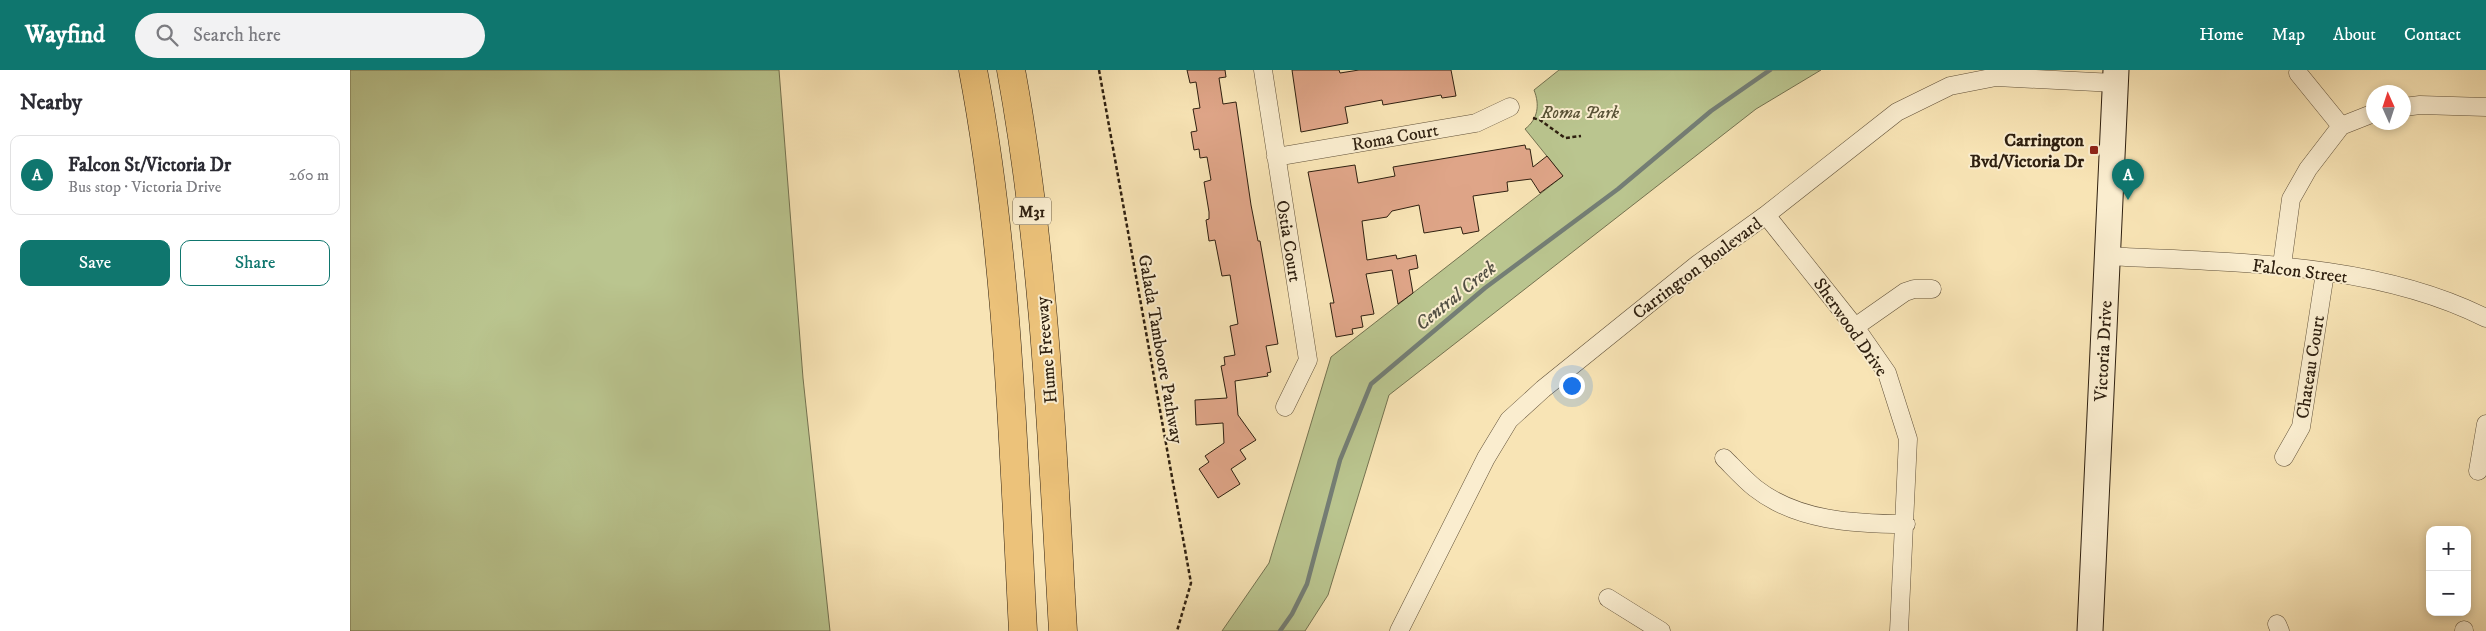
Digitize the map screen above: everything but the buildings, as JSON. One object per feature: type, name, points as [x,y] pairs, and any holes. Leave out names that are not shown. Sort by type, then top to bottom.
[{"type":"highway","name":"M31","points":[[973,70],[996,222],[1008,351],[1023,631]]},
{"type":"highway","name":"Hume Freeway","points":[[1011,70],[1022,128],[1048,352],[1063,631]]},
{"type":"street","name":"Ostia Court","points":[[1263,70],[1308,360],[1285,407]]},
{"type":"street","points":[[2298,73],[2341,126]]},
{"type":"street","name":"Carrington Boulevard","points":[[1399,631],[1486,458],[1509,420],[1543,389],[1698,264],[1766,215],[1897,112],[1950,86],[1996,77],[2115,77]]},
{"type":"street","name":"Victoria Drive","points":[[2090,631],[2115,77]]},
{"type":"street","points":[[2411,106],[2486,107]]},
{"type":"street","name":"Roma Court","points":[[1276,157],[1476,122],[1510,107]]},
{"type":"street","points":[[2282,265],[2291,199],[2308,169],[2341,126],[2366,116]]},
{"type":"street","name":"Sherwood Drive","points":[[1766,215],[1855,327],[1887,374],[1908,439],[1906,524],[1899,631]]},
{"type":"street","name":"Falcon Street","points":[[2107,256],[2282,265],[2398,285],[2486,318]]},
{"type":"street","name":"Chateau Court","points":[[2284,457],[2301,427],[2325,273]]},
{"type":"street","points":[[1855,327],[1905,292],[1914,289],[1932,290]]},
{"type":"street","points":[[2478,472],[2486,424]]},
{"type":"street","points":[[1724,458],[1756,488],[1794,509],[1832,520],[1867,524],[1906,524]]},
{"type":"street","points":[[1608,598],[1661,631]]},
{"type":"path","name":"Galada Tamboore Pathway","points":[[1099,70],[1191,584],[1178,631]]},
{"type":"path","points":[[1533,118],[1540,120],[1565,138],[1581,136]]},
{"type":"green space","points":[[350,70],[779,70],[803,378],[830,631],[350,631]]},
{"type":"green space","name":"Roma Park","points":[[1559,70],[1821,70],[1756,109],[1389,395],[1328,595],[1305,631],[1222,631],[1269,563],[1331,357],[1563,176],[1525,129],[1533,121],[1537,111],[1534,90]]},
{"type":"waterway","name":"Central Creek","points":[[1280,631],[1292,614],[1307,584],[1340,460],[1371,384],[1485,288],[1618,189],[1711,111],[1770,70]]},
{"type":"place","name":"Carrington Bvd/Victoria Dr","points":[[2094,150]]},
{"type":"place","name":"Falcon St/Victoria Dr","points":[[2128,200]]}]
